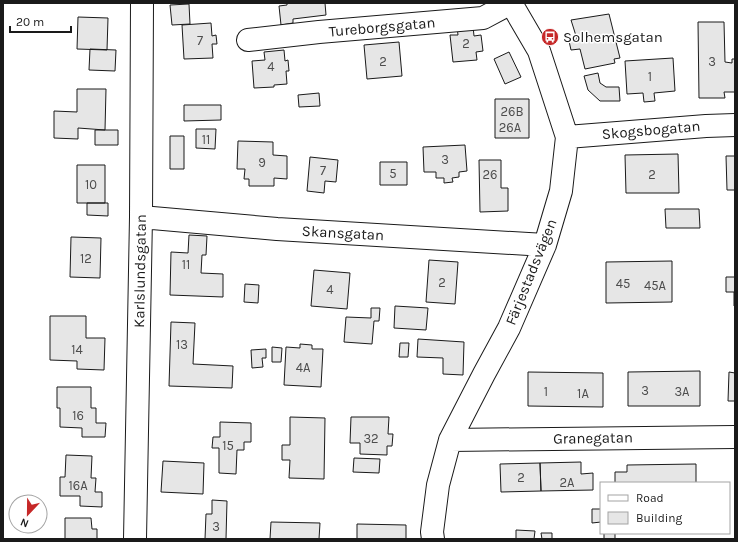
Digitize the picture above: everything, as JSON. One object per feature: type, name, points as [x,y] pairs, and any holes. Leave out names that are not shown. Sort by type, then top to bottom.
[{"type":"street","name":"Karlslundsgatan","points":[[135,539],[141,217],[142,3]]},
{"type":"street","name":"Tureborgsgatan","points":[[248,40],[319,32],[483,18],[511,3]]},
{"type":"street","name":"Färjestadsvägen","points":[[433,539],[432,532],[438,484],[450,440],[509,328],[545,245],[561,191],[567,137],[539,51],[511,3]]},
{"type":"street","name":"Skogsbogatan","points":[[567,137],[735,125]]},
{"type":"street","name":"Skansgatan","points":[[141,217],[277,229],[545,245]]},
{"type":"street","name":"Granegatan","points":[[450,440],[735,437]]},
{"type":"building","points":[[287,3],[325,3],[326,15],[293,19],[293,23],[281,25],[279,6],[287,5]]},
{"type":"building","points":[[189,4],[190,24],[172,25],[170,5]]},
{"type":"building","points":[[609,14],[620,58],[614,59],[615,63],[585,69],[580,49],[571,50],[569,41],[577,39],[571,20]]},
{"type":"building","points":[[78,17],[108,18],[107,50],[77,49]]},
{"type":"building","points":[[698,22],[724,22],[725,62],[732,63],[732,59],[735,59],[735,92],[724,92],[725,98],[699,98]]},
{"type":"building","points":[[211,23],[212,36],[216,35],[217,44],[212,44],[213,58],[184,59],[182,25]]},
{"type":"building","points":[[473,26],[474,36],[481,35],[483,51],[476,52],[477,60],[453,62],[450,35],[458,35],[457,27]]},
{"type":"building","points":[[399,42],[402,76],[367,79],[364,45]]},
{"type":"building","points":[[90,49],[116,50],[115,71],[89,70]]},
{"type":"building","points":[[284,50],[285,61],[288,60],[289,71],[286,71],[287,84],[274,85],[274,87],[254,88],[252,61],[265,60],[264,52]]},
{"type":"building","points":[[509,52],[521,77],[505,84],[494,59]]},
{"type":"building","points":[[673,58],[675,91],[654,93],[655,101],[644,102],[643,93],[627,94],[625,61]]},
{"type":"building","points":[[598,73],[600,83],[606,87],[619,87],[620,101],[600,101],[588,90],[584,76]]},
{"type":"building","points":[[77,89],[106,89],[105,130],[78,128],[78,139],[54,138],[54,111],[77,112]]},
{"type":"building","points":[[319,93],[320,106],[299,107],[298,95]]},
{"type":"building","points":[[495,99],[529,99],[529,138],[495,138]]},
{"type":"building","points":[[184,105],[221,105],[221,120],[184,121]]},
{"type":"building","points":[[196,129],[216,129],[215,149],[196,148]]},
{"type":"building","points":[[95,130],[118,130],[118,145],[95,145]]},
{"type":"building","points":[[170,136],[184,136],[184,169],[170,169]]},
{"type":"building","points":[[238,141],[273,142],[273,155],[287,156],[287,179],[274,178],[274,186],[249,186],[249,179],[244,179],[245,169],[237,169]]},
{"type":"building","points":[[465,145],[467,171],[459,172],[459,177],[452,178],[453,182],[444,183],[444,178],[436,178],[436,172],[424,172],[423,147]]},
{"type":"building","points":[[678,154],[679,193],[626,193],[625,155]]},
{"type":"building","points":[[726,156],[735,156],[735,190],[727,190]]},
{"type":"building","points":[[310,157],[338,160],[336,182],[325,181],[324,193],[307,191]]},
{"type":"building","points":[[479,160],[501,160],[501,188],[508,188],[508,211],[480,212]]},
{"type":"building","points":[[380,162],[407,162],[407,185],[380,185]]},
{"type":"building","points":[[77,165],[105,165],[105,203],[77,203]]},
{"type":"building","points":[[87,203],[108,203],[108,216],[87,215]]},
{"type":"building","points":[[665,209],[699,209],[700,228],[666,228]]},
{"type":"building","points":[[189,235],[207,236],[206,255],[202,255],[201,273],[223,274],[223,297],[170,295],[171,252],[188,253]]},
{"type":"building","points":[[71,237],[101,238],[100,278],[70,277]]},
{"type":"building","points":[[429,260],[458,262],[455,304],[426,302]]},
{"type":"building","points":[[672,261],[672,302],[606,303],[606,262]]},
{"type":"building","points":[[314,270],[350,273],[347,309],[311,306]]},
{"type":"building","points":[[726,277],[735,277],[735,306],[734,292],[726,292]]},
{"type":"building","points":[[245,284],[259,285],[258,303],[244,302]]},
{"type":"building","points":[[395,306],[428,308],[426,330],[394,328]]},
{"type":"building","points":[[371,308],[380,308],[379,321],[374,321],[372,344],[344,342],[346,317],[371,318]]},
{"type":"building","points":[[50,316],[86,316],[86,338],[105,338],[104,370],[77,369],[77,361],[50,360]]},
{"type":"building","points":[[171,322],[195,323],[193,364],[233,366],[232,388],[169,386]]},
{"type":"building","points":[[418,339],[464,342],[463,375],[443,374],[443,358],[417,357]]},
{"type":"building","points":[[400,343],[409,343],[408,357],[399,357]]},
{"type":"building","points":[[300,344],[312,345],[312,349],[323,349],[321,387],[284,385],[286,347],[300,348]]},
{"type":"building","points":[[272,347],[282,348],[281,362],[272,362]]},
{"type":"building","points":[[266,349],[266,358],[262,358],[263,367],[252,368],[251,350]]},
{"type":"building","points":[[700,371],[700,406],[628,406],[628,372]]},
{"type":"building","points":[[528,372],[603,373],[603,407],[528,406]]},
{"type":"building","points":[[729,372],[735,373],[735,401],[728,401]]},
{"type":"building","points":[[57,387],[91,387],[91,408],[96,408],[96,423],[106,423],[105,437],[82,437],[82,428],[60,427],[60,408],[57,408]]},
{"type":"building","points":[[290,417],[325,418],[324,479],[289,478],[290,460],[282,460],[282,445],[290,445]]},
{"type":"building","points":[[351,417],[389,417],[388,434],[393,434],[392,446],[387,446],[387,455],[360,454],[360,443],[350,443]]},
{"type":"building","points":[[220,422],[251,423],[251,442],[244,442],[244,450],[237,450],[236,474],[219,473],[219,448],[212,448],[213,437],[220,437]]},
{"type":"building","points":[[66,455],[92,456],[91,478],[96,478],[95,492],[102,492],[102,507],[80,506],[80,496],[60,496],[60,477],[65,477]]},
{"type":"building","points":[[354,458],[380,459],[379,473],[353,472]]},
{"type":"building","points":[[163,461],[204,463],[203,494],[161,492]]},
{"type":"building","points":[[581,462],[581,474],[593,473],[593,490],[541,491],[540,463]]},
{"type":"building","points":[[540,463],[541,491],[501,492],[500,464]]},
{"type":"building","points":[[696,464],[696,482],[615,482],[615,472],[627,472],[627,465]]},
{"type":"building","points":[[212,500],[227,501],[226,539],[205,539],[206,514],[212,514]]},
{"type":"building","points":[[592,509],[600,509],[600,522],[592,523]]},
{"type":"building","points":[[65,518],[91,518],[92,529],[97,529],[97,539],[65,539]]},
{"type":"building","points":[[271,522],[320,523],[319,539],[270,539]]},
{"type":"building","points":[[357,524],[406,525],[406,539],[357,539]]},
{"type":"building","points":[[516,530],[535,531],[534,539],[516,539]]},
{"type":"building","points":[[541,533],[552,533],[552,539],[542,539]]},
{"type":"building","points":[[604,534],[615,534],[615,539],[604,539]]},
{"type":"place","name":"Solhemsgatan","points":[[550,37]]}]
